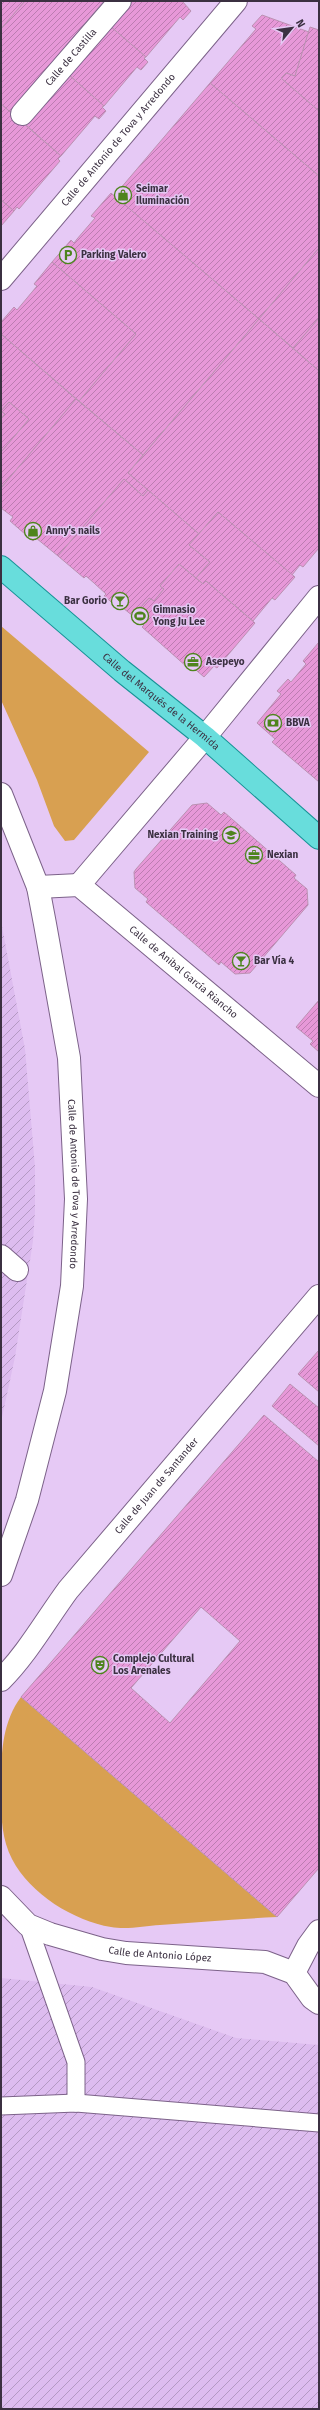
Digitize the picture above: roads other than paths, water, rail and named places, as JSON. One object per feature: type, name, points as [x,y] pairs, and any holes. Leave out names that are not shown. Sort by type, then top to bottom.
[{"type":"main road","name":"Calle del Marqués de la Hermida","points":[[1,568],[122,671],[205,737],[319,838]]},
{"type":"street","name":"Calle de Castilla","points":[[22,114],[120,1]]},
{"type":"street","name":"Calle de Antonio de Tova y Arredondo","points":[[1,279],[236,1]]},
{"type":"street","points":[[38,887],[79,885],[205,737],[319,597]]},
{"type":"street","name":"Calle de Antonio de Tova y Arredondo","points":[[1,794],[38,887],[69,1058],[76,1199],[72,1286],[55,1391],[27,1500],[1,1575]]},
{"type":"street","name":"Calle de Anibal García Riancho","points":[[79,885],[319,1086]]},
{"type":"street","points":[[1,1256],[17,1270]]},
{"type":"street","name":"Calle de Juan de Santander","points":[[1,1680],[18,1663],[42,1624],[68,1590],[319,1296]]},
{"type":"street","name":"Calle de Antonio López","points":[[1,1897],[28,1925],[102,1949],[126,1953],[265,1962],[294,1973]]},
{"type":"street","points":[[319,1931],[308,1946],[294,1973],[312,1998],[319,2003]]},
{"type":"lane","points":[[28,1925],[76,2062],[76,2103]]},
{"type":"lane","points":[[1,2106],[76,2103],[319,2123]]},
{"type":"place","name":"Seimar Iluminación","points":[[123,195]]},
{"type":"place","name":"Parking Valero","points":[[68,255]]},
{"type":"place","name":"Anny's nails","points":[[33,531]]},
{"type":"place","name":"Bar Gorio","points":[[120,601]]},
{"type":"place","name":"Gimnasio Yong Ju Lee","points":[[140,616]]},
{"type":"place","name":"Asepeyo","points":[[193,662]]},
{"type":"place","name":"BBVA","points":[[273,723]]},
{"type":"place","name":"Nexian Training","points":[[231,835]]},
{"type":"place","name":"Nexian","points":[[254,855]]},
{"type":"place","name":"Bar Vía 4","points":[[241,961]]},
{"type":"place","name":"Complejo Cultural Los Arenales","points":[[100,1665]]}]
